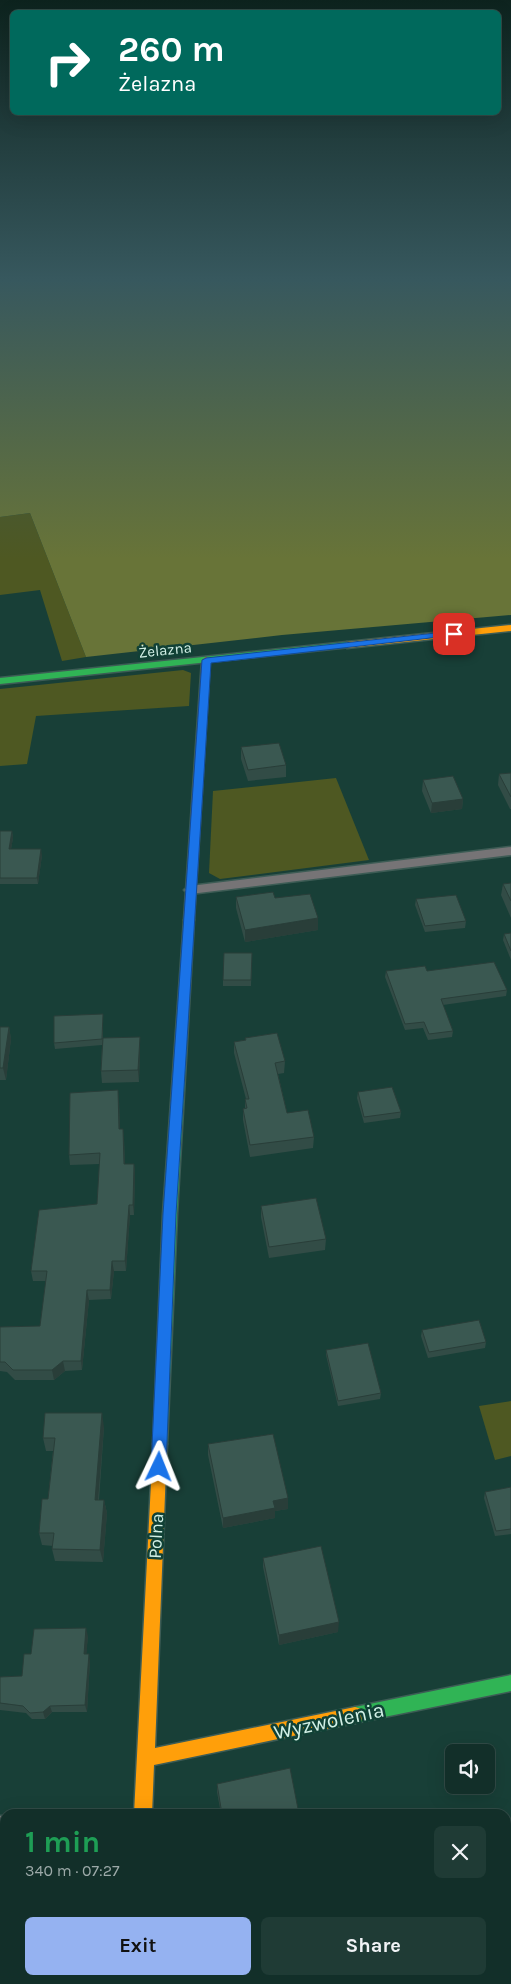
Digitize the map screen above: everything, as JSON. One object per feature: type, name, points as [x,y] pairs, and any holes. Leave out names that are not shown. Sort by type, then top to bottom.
[{"type":"street","name":"Żelazna","points":[[0,681],[511,628]]},
{"type":"street","name":"Polna","points":[[143,1809],[170,1214],[206,660]]},
{"type":"street","name":"Wyzwolenia","points":[[146,1758],[511,1684]]},
{"type":"lane","points":[[190,890],[511,850]]},
{"type":"green space","points":[[0,375],[511,375],[511,615],[282,635],[86,657],[30,513],[0,517]]},
{"type":"green space","points":[[30,513],[86,657],[62,661],[40,590],[0,595],[0,517]]},
{"type":"green space","points":[[183,670],[191,673],[189,706],[36,716],[27,764],[0,766],[0,689]]},
{"type":"green space","points":[[336,778],[369,860],[220,879],[209,873],[213,791]]},
{"type":"green space","points":[[511,1401],[511,1456],[495,1460],[479,1406]]},
{"type":"building","points":[[279,743],[286,765],[248,770],[241,747]]},
{"type":"building","points":[[511,773],[511,797],[499,774]]},
{"type":"building","points":[[453,776],[463,799],[432,803],[423,780]]},
{"type":"building","points":[[0,831],[12,831],[9,849],[41,849],[37,878],[0,878]]},
{"type":"building","points":[[511,883],[511,901],[503,884]]},
{"type":"building","points":[[273,892],[275,898],[310,894],[318,918],[245,930],[236,897]]},
{"type":"building","points":[[456,895],[466,921],[425,926],[416,899]]},
{"type":"building","points":[[511,933],[511,951],[504,934]]},
{"type":"building","points":[[224,953],[252,953],[251,980],[223,980]]},
{"type":"building","points":[[494,962],[507,990],[441,999],[453,1031],[429,1034],[424,1022],[405,1024],[386,971],[425,966],[427,971]]},
{"type":"building","points":[[103,1014],[102,1039],[54,1043],[54,1016]]},
{"type":"building","points":[[0,1027],[9,1027],[3,1068],[0,1068]]},
{"type":"building","points":[[277,1033],[285,1061],[275,1063],[287,1113],[308,1110],[314,1137],[250,1145],[243,1109],[247,1108],[245,1099],[249,1099],[234,1042],[246,1040],[245,1038]]},
{"type":"building","points":[[140,1037],[138,1070],[101,1071],[103,1038]]},
{"type":"building","points":[[392,1087],[401,1112],[364,1117],[358,1092]]},
{"type":"building","points":[[118,1090],[119,1129],[123,1129],[124,1164],[134,1164],[133,1205],[129,1205],[125,1261],[112,1261],[110,1290],[87,1290],[81,1361],[63,1361],[52,1370],[13,1370],[5,1362],[0,1362],[0,1327],[40,1326],[47,1271],[31,1271],[39,1210],[97,1204],[100,1153],[69,1155],[70,1093]]},
{"type":"building","points":[[316,1198],[326,1239],[269,1247],[261,1206]]},
{"type":"building","points":[[479,1320],[486,1342],[429,1352],[422,1330]]},
{"type":"building","points":[[368,1343],[381,1393],[338,1401],[326,1350]]},
{"type":"building","points":[[45,1413],[102,1413],[95,1500],[104,1500],[100,1550],[52,1549],[54,1533],[39,1533],[42,1499],[48,1499],[55,1438],[43,1438]]},
{"type":"building","points":[[273,1434],[288,1498],[273,1501],[275,1508],[223,1518],[208,1444]]},
{"type":"building","points":[[511,1487],[511,1529],[496,1531],[485,1492]]},
{"type":"building","points":[[321,1546],[339,1622],[279,1635],[263,1558]]},
{"type":"building","points":[[86,1628],[84,1654],[89,1654],[85,1705],[50,1706],[43,1712],[30,1713],[23,1706],[0,1703],[0,1677],[22,1676],[24,1654],[31,1654],[34,1629]]},
{"type":"building","points":[[290,1768],[298,1809],[221,1809],[217,1784]]},
{"type":"traffic: fast","points":[[0,681],[347,645]]},
{"type":"traffic: fast","points":[[160,1444],[170,1214],[189,920]]},
{"type":"traffic: fast","points":[[355,1715],[511,1683]]},
{"type":"traffic: slow","points":[[347,645],[511,628]]},
{"type":"traffic: slow","points":[[143,1809],[160,1444]]},
{"type":"traffic: slow","points":[[146,1758],[355,1715]]},
{"type":"traffic: jam","points":[[189,920],[206,660]]},
{"type":"route","points":[[159,1467],[170,1214],[206,660],[454,634]]}]
